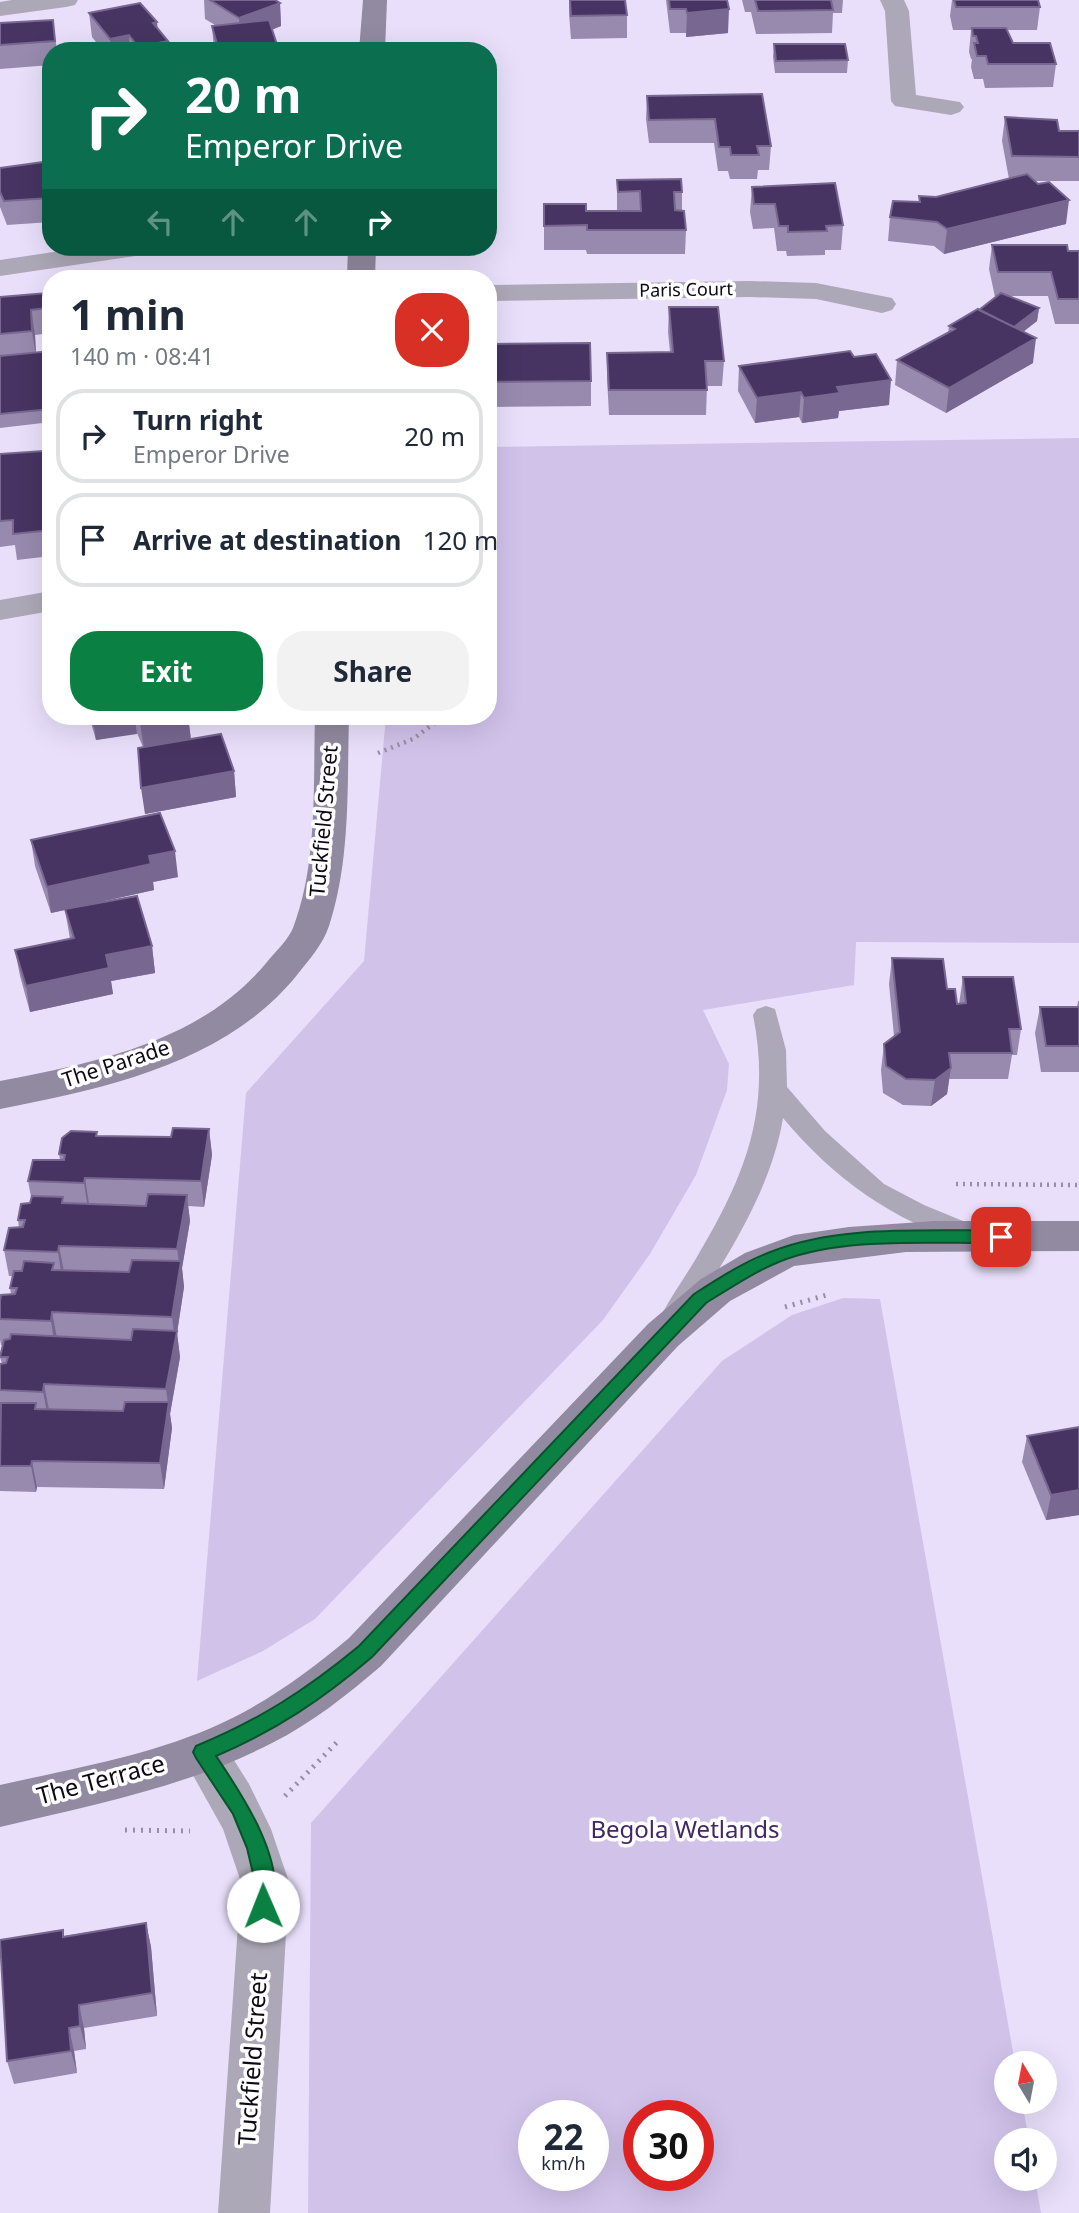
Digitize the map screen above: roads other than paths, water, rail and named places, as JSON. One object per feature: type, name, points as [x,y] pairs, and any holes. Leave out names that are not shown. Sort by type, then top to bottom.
[{"type":"street","points":[[0,9],[66,0]]},
{"type":"street","points":[[373,42],[375,0]]},
{"type":"street","points":[[891,0],[897,10],[904,101],[951,107]]},
{"type":"street","points":[[0,268],[81,256]]},
{"type":"street","name":"Paris Court","points":[[497,293],[763,289],[816,291],[882,304]]},
{"type":"street","points":[[0,610],[42,603]]},
{"type":"street","name":"Tuckfield Street","points":[[261,992],[283,970],[310,930],[322,886],[332,725]]},
{"type":"street","name":"The Parade","points":[[0,1095],[135,1062],[178,1045],[228,1018],[261,992]]},
{"type":"street","name":"The Terrace","points":[[0,1806],[203,1752],[256,1730],[317,1692],[365,1652],[663,1335],[700,1299],[738,1274],[779,1255],[817,1246],[872,1239],[1079,1236]]},
{"type":"street","name":"Tuckfield Street","points":[[203,1752],[240,1809],[265,1882],[244,2213]]},
{"type":"lane","points":[[663,1335],[706,1268],[746,1188],[768,1127],[774,1063],[766,1015]]},
{"type":"lane","points":[[773,1088],[817,1142],[864,1184],[922,1215],[975,1237]]},
{"type":"park label","name":"Begola Wetlands","points":[[685,1830]]}]
